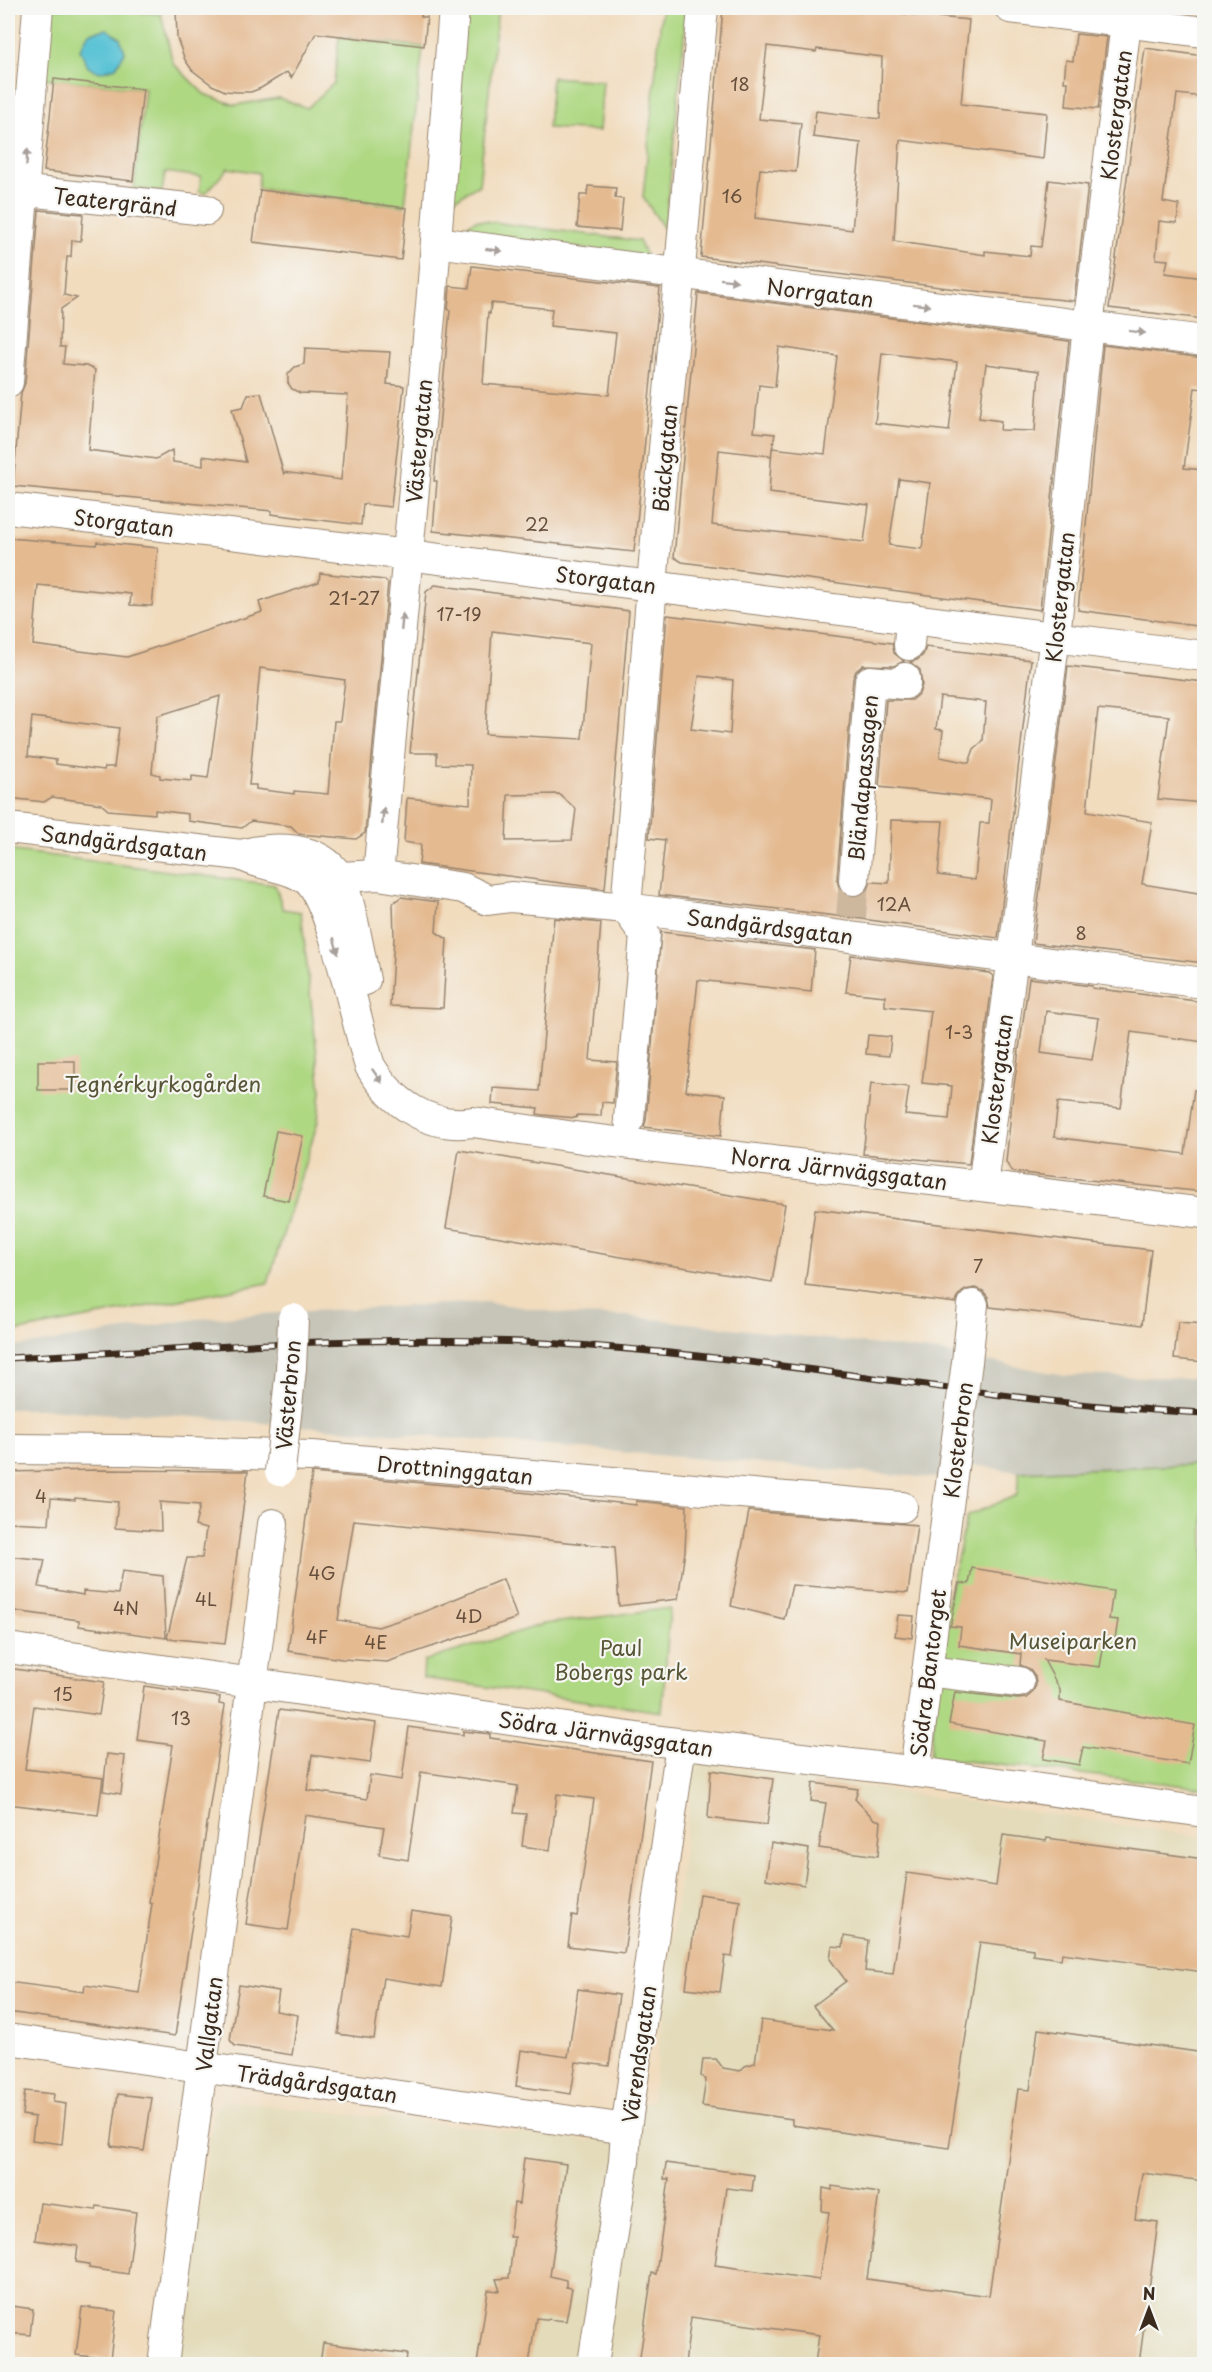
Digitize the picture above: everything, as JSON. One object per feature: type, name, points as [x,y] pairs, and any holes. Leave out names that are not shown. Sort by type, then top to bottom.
[{"type":"street","points":[[8,382],[16,191],[38,8]]},
{"type":"street","name":"Västergatan","points":[[378,875],[427,350],[454,8]]},
{"type":"street","name":"Bäckgatan","points":[[626,908],[703,8]]},
{"type":"street","points":[[1010,8],[1127,15],[1204,32]]},
{"type":"street","name":"Klostergatan","points":[[983,1186],[1055,636],[1088,326],[1127,15]]},
{"type":"street","name":"Teatergränd","points":[[16,191],[206,210]]},
{"type":"street","name":"Norrgatan","points":[[436,242],[1204,341]]},
{"type":"street","name":"Storgatan","points":[[8,508],[652,585],[910,632],[1055,636],[1204,656]]},
{"type":"street","name":"Bländapassagen","points":[[854,880],[870,681],[905,684],[906,678]]},
{"type":"street","name":"Sandgärdsgatan","points":[[8,828],[241,855],[260,850],[297,851],[325,861],[328,884],[378,875],[463,888],[488,900],[511,897],[850,927],[1012,957],[1204,983]]},
{"type":"street","name":"Norra Järnvägsgatan","points":[[328,884],[350,912],[380,1034],[391,1061],[410,1084],[421,1093],[473,1122],[582,1138],[1204,1213]]},
{"type":"street","points":[[626,908],[645,935],[629,1119]]},
{"type":"street","name":"Klosterbron","points":[[939,1575],[959,1435],[973,1305]]},
{"type":"street","name":"Västerbron","points":[[280,1471],[291,1369],[293,1319]]},
{"type":"street","name":"Drottninggatan","points":[[8,1449],[312,1456],[902,1507]]},
{"type":"street","name":"Vallgatan","points":[[163,2364],[273,1524]]},
{"type":"street","name":"Södra Bantorget","points":[[915,1772],[939,1575]]},
{"type":"street","name":"Södra Järnvägsgatan","points":[[8,1648],[254,1672],[681,1744],[915,1772],[1204,1812]]},
{"type":"street","points":[[927,1671],[1018,1682]]},
{"type":"street","name":"Värendsgatan","points":[[593,2364],[624,2161],[626,2129],[681,1744]]},
{"type":"street","name":"Trädgårdsgatan","points":[[8,2039],[626,2129]]},
{"type":"shaded area","points":[[487,1302],[572,1315],[626,1316],[939,1352],[1064,1375],[1191,1378],[1204,1381],[1204,1464],[1019,1472],[973,1465],[958,1460],[957,1480],[132,1412],[124,1415],[48,1409],[8,1409],[8,1348],[196,1319]]},
{"type":"shaded area","points":[[695,1762],[1204,1837],[1204,2364],[178,2364],[214,2111],[224,2100],[589,2141],[652,2099]]},
{"type":"green space","points":[[49,8],[88,8],[161,14],[173,63],[204,94],[235,105],[279,98],[307,108],[334,83],[339,37],[423,47],[405,206],[258,189],[259,173],[228,168],[206,193],[199,192],[201,177],[165,172],[162,192],[134,189],[145,89],[42,78]]},
{"type":"green space","points":[[464,8],[498,8],[479,185],[445,205]]},
{"type":"green space","points":[[662,8],[687,8],[665,230],[643,197]]},
{"type":"green space","points":[[552,77],[603,81],[599,131],[548,128]]},
{"type":"green space","points":[[476,220],[639,241],[647,258],[456,231]]},
{"type":"green space","name":"Tegnérkyrkogården","points":[[8,850],[275,885],[283,909],[301,912],[321,1091],[318,1121],[268,1283],[8,1333]]},
{"type":"green space","name":"Museiparken","points":[[1204,1464],[1204,1788],[930,1757],[945,1611],[967,1516],[1017,1495],[1019,1472]]},
{"type":"green space","name":"Paul Bobergs park","points":[[670,1608],[662,1712],[423,1678],[424,1661],[544,1624]]},
{"type":"water","points":[[107,29],[120,38],[125,52],[116,67],[100,72],[88,67],[80,49],[89,33]]},
{"type":"building","points":[[176,8],[422,8],[421,17],[427,17],[424,46],[316,33],[291,78],[287,72],[261,88],[251,92],[238,92],[225,91],[212,85],[192,70],[185,60],[177,38]]},
{"type":"building","points":[[723,8],[845,8],[969,20],[961,104],[1047,113],[1043,159],[900,140],[894,241],[985,255],[985,251],[1030,256],[1031,246],[1041,247],[1049,180],[1088,185],[1074,301],[964,290],[701,257]],"holes":[[[767,46],[816,52],[817,49],[882,57],[880,119],[816,111],[813,137],[861,143],[852,230],[755,218],[760,169],[796,172],[801,123],[759,119]]]},
{"type":"building","points":[[1076,34],[1107,37],[1098,109],[1066,106],[1068,82],[1064,82],[1066,60],[1073,61]]},
{"type":"building","points":[[1145,48],[1204,56],[1204,97],[1177,94],[1163,202],[1179,205],[1177,223],[1159,221],[1156,259],[1168,260],[1165,273],[1204,278],[1204,319],[1109,308]]},
{"type":"building","points":[[54,79],[143,89],[133,181],[44,171]]},
{"type":"building","points":[[588,186],[616,188],[615,198],[623,199],[620,231],[577,227],[580,195],[587,195]]},
{"type":"building","points":[[260,190],[407,208],[401,260],[253,242]]},
{"type":"building","points":[[39,210],[83,214],[81,241],[72,240],[71,257],[67,257],[64,295],[77,298],[61,309],[60,347],[65,347],[63,364],[86,366],[95,370],[88,450],[156,459],[172,450],[173,462],[203,466],[203,456],[246,462],[232,409],[243,407],[248,394],[261,393],[284,475],[284,472],[341,480],[348,395],[300,393],[292,389],[288,383],[288,374],[295,367],[304,364],[305,348],[390,352],[387,384],[404,386],[391,507],[363,504],[361,525],[271,514],[272,511],[13,486],[21,393],[25,383]]},
{"type":"building","points":[[472,266],[660,288],[634,552],[433,531],[437,481],[434,481],[450,310],[448,309],[450,286],[469,288]],"holes":[[[491,303],[552,309],[550,326],[616,333],[609,395],[483,384],[488,313],[490,314]]]},
{"type":"building","points":[[698,293],[1069,341],[1040,610],[682,562],[674,557]],"holes":[[[779,347],[837,356],[825,454],[772,448],[775,434],[754,432],[759,385],[775,387]],[[882,353],[957,362],[949,431],[875,423]],[[986,364],[1039,371],[1035,431],[1000,430],[1001,421],[979,418]],[[719,450],[771,456],[772,452],[769,493],[869,505],[864,542],[712,525]],[[899,479],[930,483],[922,549],[889,545]]]},
{"type":"building","points":[[1103,345],[1204,358],[1204,389],[1195,388],[1184,468],[1204,470],[1204,627],[1078,610]]},
{"type":"building","points":[[8,538],[96,545],[97,542],[158,548],[152,606],[130,605],[131,594],[38,585],[33,645],[127,657],[262,612],[259,602],[319,582],[320,573],[385,580],[388,583],[365,833],[356,839],[299,834],[291,826],[251,821],[242,828],[188,821],[188,814],[155,810],[155,814],[108,810],[101,804],[52,797],[44,802],[8,798]],"holes":[[[260,668],[345,680],[340,721],[334,721],[328,794],[294,791],[294,794],[256,789],[256,785],[249,785]],[[220,696],[208,778],[192,776],[192,781],[160,778],[160,775],[152,773],[157,716]],[[32,717],[119,728],[114,767],[105,767],[104,770],[56,764],[56,760],[28,756]]]},
{"type":"building","points":[[435,585],[629,611],[605,889],[419,864],[421,845],[404,842],[407,798],[470,804],[471,765],[437,764],[437,753],[410,753],[426,592]],"holes":[[[492,631],[591,643],[582,739],[485,734]],[[559,794],[576,809],[572,840],[506,841],[508,795]]]},
{"type":"building","points":[[667,615],[892,643],[894,653],[904,661],[894,666],[863,665],[856,671],[853,679],[837,879],[839,888],[844,894],[852,897],[862,895],[871,882],[889,883],[891,820],[943,821],[938,875],[975,880],[980,823],[989,823],[991,799],[879,787],[886,700],[912,700],[919,694],[922,685],[920,670],[910,662],[923,655],[926,647],[1031,660],[998,938],[659,895],[665,840],[649,838]],"holes":[[[699,676],[733,680],[730,734],[691,729]],[[940,697],[986,702],[983,741],[974,749],[969,763],[940,757],[943,730],[936,729]]]},
{"type":"building","points":[[1068,666],[1204,682],[1204,803],[1158,799],[1169,716],[1098,709],[1087,811],[1152,822],[1142,884],[1204,894],[1204,963],[1033,943]]},
{"type":"building","points":[[401,897],[438,902],[436,932],[447,939],[443,1008],[390,1006],[394,937],[393,903]]},
{"type":"building","points":[[554,918],[601,923],[590,1060],[617,1062],[613,1103],[602,1102],[601,1116],[577,1115],[576,1118],[543,1115],[537,1114],[538,1108],[492,1104],[493,1088],[539,1091]]},
{"type":"building","points":[[661,932],[815,950],[811,992],[698,980],[686,1091],[725,1095],[721,1136],[644,1127]]},
{"type":"building","points":[[851,955],[989,973],[993,976],[969,1164],[863,1154],[871,1083],[909,1087],[905,1115],[949,1119],[952,1086],[922,1083],[931,1011],[885,1006],[885,996],[846,992]]},
{"type":"building","points":[[1029,978],[1204,1002],[1204,1042],[1131,1032],[1121,1108],[1058,1102],[1054,1137],[1185,1154],[1194,1090],[1204,1090],[1204,1192],[1012,1172],[1006,1162]],"holes":[[[1046,1011],[1099,1018],[1092,1060],[1041,1053]]]},
{"type":"building","points":[[868,1035],[891,1037],[889,1056],[866,1054]]},
{"type":"building","points":[[38,1061],[75,1061],[75,1090],[38,1090]]},
{"type":"building","points":[[276,1131],[303,1136],[289,1201],[263,1196]]},
{"type":"building","points":[[459,1150],[785,1204],[772,1282],[446,1228]]},
{"type":"building","points":[[815,1209],[1151,1250],[1142,1325],[990,1307],[988,1297],[983,1291],[975,1288],[965,1290],[959,1295],[956,1303],[805,1285]]},
{"type":"building","points":[[1178,1322],[1204,1324],[1204,1362],[1174,1359]]},
{"type":"building","points":[[248,1471],[225,1644],[167,1638],[187,1558],[202,1558],[206,1529],[195,1526],[200,1505],[160,1502],[161,1531],[115,1528],[118,1502],[75,1498],[75,1500],[51,1498],[49,1524],[8,1522],[8,1472]]},
{"type":"building","points":[[312,1473],[636,1505],[636,1501],[687,1506],[685,1551],[678,1599],[619,1606],[615,1547],[354,1520],[338,1620],[378,1627],[421,1613],[503,1579],[517,1618],[387,1662],[342,1659],[288,1651]]},
{"type":"building","points":[[749,1511],[917,1525],[908,1593],[792,1585],[784,1619],[731,1606]]},
{"type":"building","points":[[8,1556],[45,1560],[39,1587],[83,1595],[83,1591],[118,1594],[122,1571],[163,1576],[166,1638],[79,1626],[79,1620],[8,1610]]},
{"type":"building","points":[[972,1568],[1113,1591],[1109,1619],[1118,1620],[1115,1639],[1105,1638],[1100,1667],[1044,1660],[1060,1690],[1060,1701],[1195,1725],[1188,1764],[1083,1747],[1079,1765],[1043,1759],[1047,1741],[949,1724],[955,1692],[1018,1699],[1026,1698],[1036,1685],[1035,1676],[1030,1669],[1020,1665],[1021,1654],[959,1645],[961,1627],[950,1626],[959,1583],[969,1584]]},
{"type":"building","points":[[898,1615],[914,1616],[912,1638],[895,1636]]},
{"type":"building","points":[[8,1668],[104,1682],[99,1715],[34,1706],[25,1769],[103,1778],[98,1815],[8,1804]]},
{"type":"building","points":[[144,1686],[220,1697],[219,1704],[225,1705],[175,2036],[8,2012],[8,1982],[84,1992],[85,1985],[139,1993],[152,1903],[149,1902],[173,1745],[137,1740]]},
{"type":"building","points":[[279,1710],[376,1723],[370,1763],[312,1755],[307,1790],[367,1799],[370,1775],[402,1780],[409,1727],[463,1735],[463,1731],[490,1734],[490,1738],[651,1761],[624,1953],[568,1946],[572,1915],[577,1916],[594,1799],[557,1794],[550,1850],[522,1846],[526,1814],[514,1813],[518,1786],[421,1772],[408,1860],[379,1855],[384,1827],[305,1815],[288,1930],[246,1924]]},
{"type":"building","points":[[107,1754],[125,1756],[121,1794],[103,1791]]},
{"type":"building","points":[[711,1770],[773,1779],[767,1825],[708,1818]]},
{"type":"building","points":[[813,1783],[858,1789],[855,1799],[874,1819],[881,1821],[878,1856],[819,1848],[826,1803],[811,1801]]},
{"type":"building","points":[[1003,1835],[1046,1841],[1047,1838],[1204,1859],[1204,1972],[1062,1953],[1061,1959],[1033,1955],[1033,1949],[980,1942],[949,2148],[792,2125],[792,2119],[702,2106],[706,2080],[701,2076],[703,2059],[716,2059],[723,2068],[740,2071],[745,2066],[755,2063],[761,2020],[833,2030],[813,2006],[846,1981],[830,1959],[832,1946],[843,1947],[844,1936],[868,1940],[865,1971],[893,1974],[907,1873],[996,1886]]},
{"type":"building","points":[[771,1843],[809,1849],[804,1885],[766,1879]]},
{"type":"building","points":[[699,1894],[740,1900],[732,1957],[725,1956],[720,1992],[686,1988]]},
{"type":"building","points":[[411,1911],[452,1917],[442,1987],[383,1978],[374,2039],[338,2034],[354,1928],[407,1936]]},
{"type":"building","points":[[239,1985],[279,1991],[276,2011],[298,2015],[292,2055],[235,2046],[230,2040]]},
{"type":"building","points":[[578,1989],[619,1995],[609,2066],[576,2062],[571,2094],[516,2086],[521,2050],[568,2057]]},
{"type":"building","points":[[1038,2029],[1204,2053],[1204,2181],[1142,2173],[1135,2219],[1158,2222],[1139,2364],[815,2364],[819,2335],[691,2317],[685,2364],[639,2364],[652,2273],[656,2274],[669,2179],[664,2179],[666,2163],[754,2175],[752,2191],[726,2188],[715,2265],[819,2280],[829,2212],[822,2211],[823,2188],[832,2190],[832,2186],[879,2193],[867,2279],[989,2296],[1018,2089],[1030,2090]]},
{"type":"building","points":[[25,2091],[54,2094],[53,2102],[66,2104],[62,2144],[32,2140],[35,2117],[22,2115]]},
{"type":"building","points":[[118,2094],[152,2098],[144,2151],[111,2146]]},
{"type":"building","points":[[524,2158],[566,2164],[550,2276],[566,2280],[566,2287],[572,2288],[566,2321],[536,2318],[529,2364],[477,2364],[488,2290],[500,2291],[496,2279],[509,2278],[514,2237],[509,2237],[514,2203],[519,2204]]},
{"type":"building","points":[[40,2203],[96,2210],[97,2206],[136,2212],[128,2274],[89,2268],[89,2264],[76,2262],[78,2246],[35,2240]]},
{"type":"building","points":[[11,2306],[33,2309],[30,2335],[8,2333]]},
{"type":"building","points":[[82,2307],[116,2311],[110,2359],[76,2355]]},
{"type":"building","points":[[323,2343],[407,2354],[406,2364],[320,2364]]},
{"type":"tunnel","points":[[851,917],[854,880]]},
{"type":"railway","points":[[8,1358],[343,1341],[544,1343],[731,1360],[1062,1402],[1204,1413]]}]
